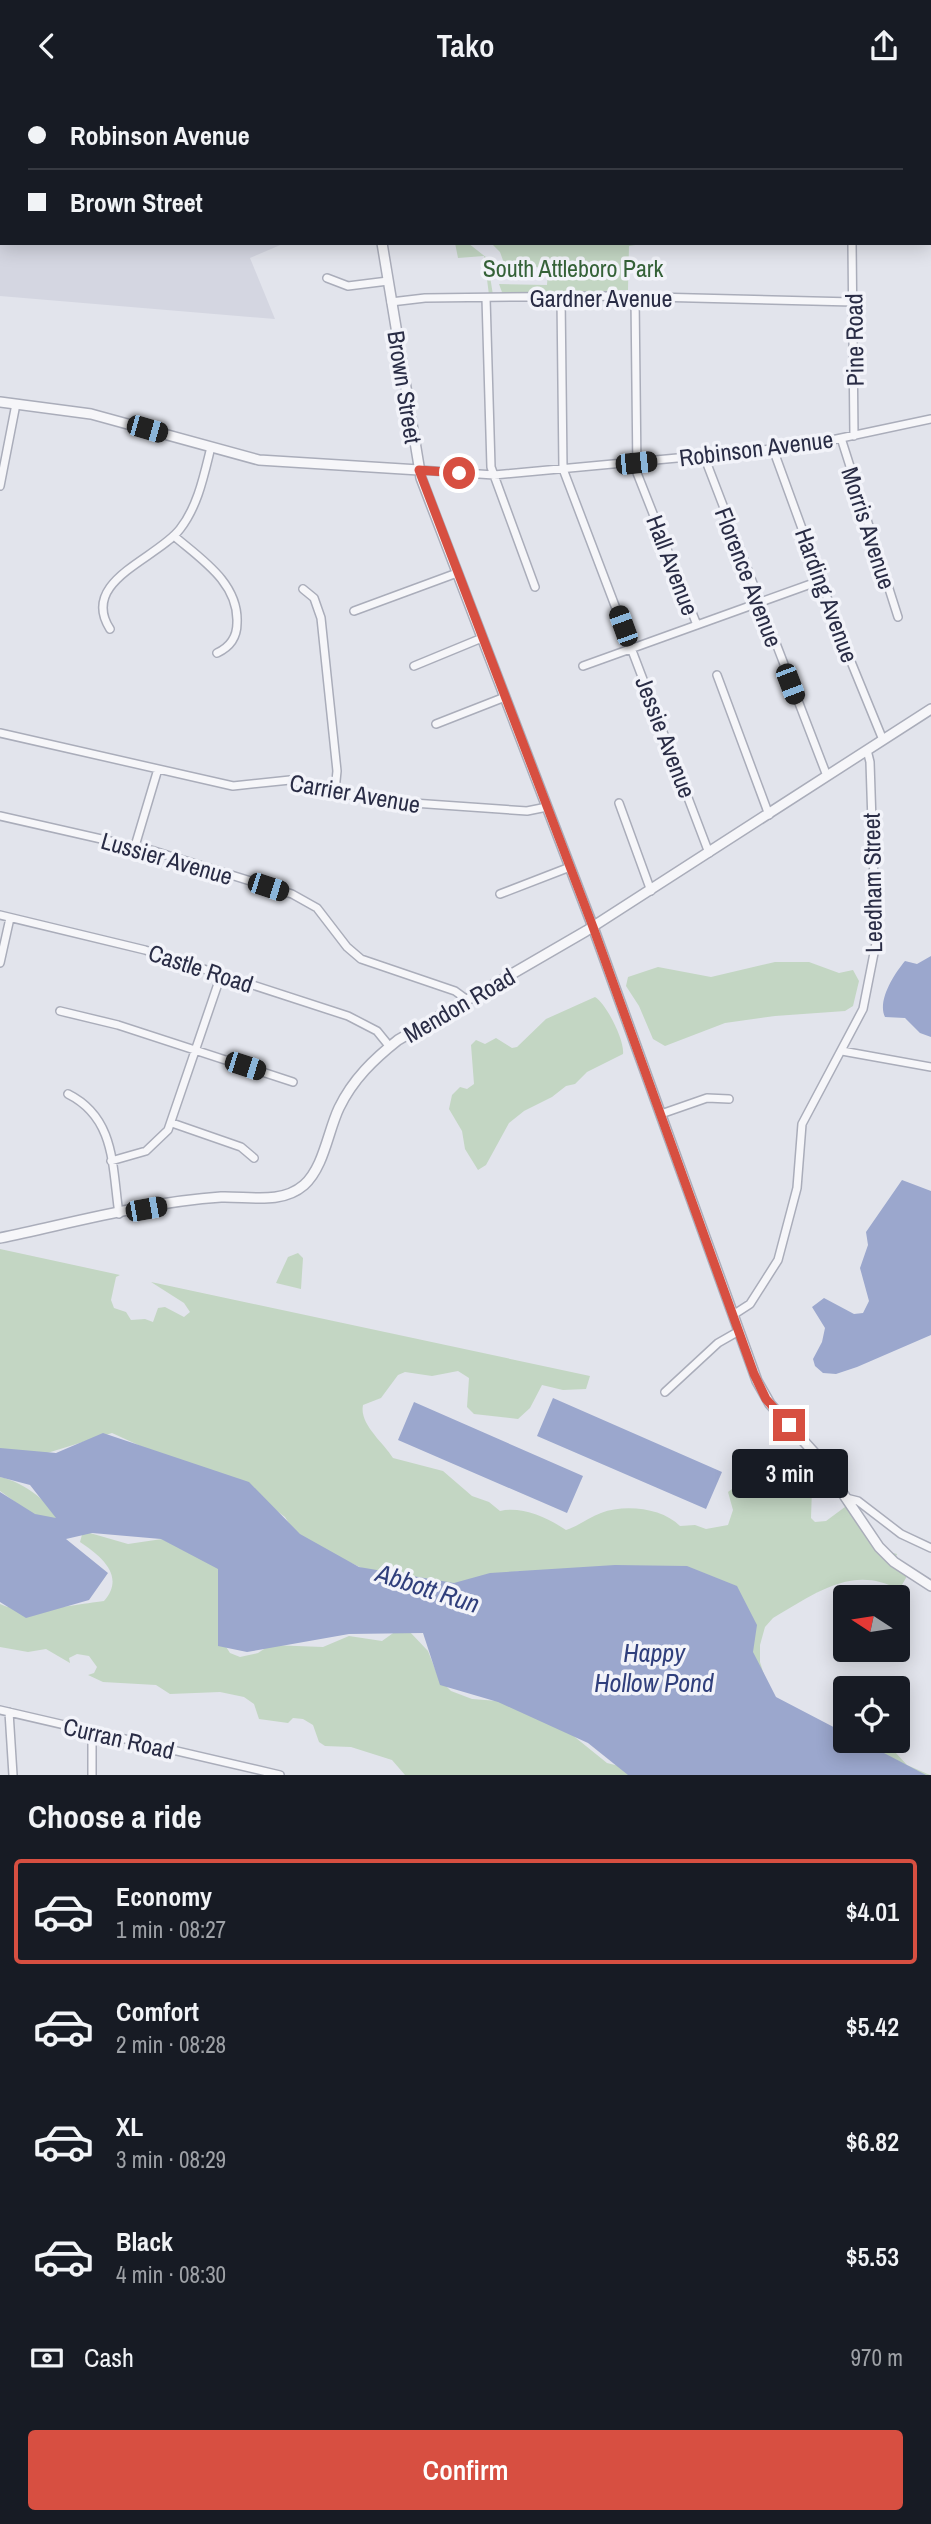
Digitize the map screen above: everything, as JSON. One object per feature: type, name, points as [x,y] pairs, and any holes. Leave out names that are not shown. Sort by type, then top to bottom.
[{"type":"street","name":"Brown Street","points":[[383,245],[419,470],[593,927],[763,1393],[819,1458],[887,1555],[931,1586]]},
{"type":"street","name":"Pine Road","points":[[852,245],[854,436]]},
{"type":"street","points":[[327,278],[348,286],[388,281]]},
{"type":"street","name":"Jessie Avenue","points":[[561,297],[563,469],[709,853]]},
{"type":"street","name":"Gardner Avenue","points":[[391,302],[635,297],[853,302]]},
{"type":"street","name":"Hall Avenue","points":[[635,297],[637,473],[696,625]]},
{"type":"street","points":[[486,298],[488,436],[494,475],[535,587]]},
{"type":"street","name":"Robinson Avenue","points":[[0,402],[91,414],[211,447],[284,463],[494,475],[773,449],[854,436],[931,419]]},
{"type":"street","points":[[0,486],[16,404]]},
{"type":"street","name":"Morris Avenue","points":[[841,438],[898,617]]},
{"type":"street","points":[[110,629],[102,607],[112,584],[174,536],[193,506],[211,447]]},
{"type":"street","name":"Harding Avenue","points":[[773,449],[883,740]]},
{"type":"street","name":"Florence Avenue","points":[[704,456],[827,776]]},
{"type":"street","points":[[174,536],[217,573],[234,601],[236,632],[231,642],[217,653]]},
{"type":"street","points":[[354,611],[457,573]]},
{"type":"street","points":[[583,666],[822,580]]},
{"type":"street","points":[[303,589],[314,599],[321,618],[337,771],[335,791]]},
{"type":"street","points":[[414,666],[482,638]]},
{"type":"street","points":[[718,675],[769,815]]},
{"type":"street","points":[[436,724],[505,697]]},
{"type":"street","name":"Mendon Road","points":[[0,1238],[213,1198],[278,1197],[301,1188],[314,1172],[339,1108],[352,1085],[390,1047],[466,999],[651,891],[931,709]]},
{"type":"street","name":"Carrier Avenue","points":[[0,733],[233,786],[282,779],[370,800],[452,808],[533,811],[547,807]]},
{"type":"street","name":"Leedham Street","points":[[733,1315],[750,1304],[778,1260],[797,1188],[802,1124],[860,1016],[876,943],[870,762],[867,750]]},
{"type":"street","points":[[135,846],[158,769]]},
{"type":"street","points":[[619,803],[651,891]]},
{"type":"street","name":"Lussier Avenue","points":[[0,816],[135,846],[302,898],[324,915],[346,947],[361,959],[455,991],[466,999]]},
{"type":"street","points":[[500,894],[570,867]]},
{"type":"street","name":"Castle Road","points":[[0,915],[124,944],[364,1022],[390,1047]]},
{"type":"street","points":[[0,963],[10,918]]},
{"type":"street","points":[[111,1161],[146,1151],[164,1136],[172,1123],[221,975]]},
{"type":"street","points":[[60,1011],[197,1050],[293,1082]]},
{"type":"street","points":[[842,1051],[931,1067]]},
{"type":"street","points":[[68,1094],[84,1104],[102,1122],[119,1214]]},
{"type":"street","points":[[661,1114],[707,1098],[729,1099]]},
{"type":"street","points":[[172,1123],[241,1147],[254,1158]]},
{"type":"street","points":[[665,1392],[718,1343],[739,1331]]},
{"type":"street","points":[[846,1498],[858,1501],[895,1529],[931,1548]]},
{"type":"street","name":"Curran Road","points":[[0,1710],[244,1771],[280,1775]]},
{"type":"street","points":[[9,1712],[13,1775]]},
{"type":"street","points":[[92,1732],[93,1775]]},
{"type":"shaded area","points":[[0,245],[280,245],[250,258],[275,319],[0,296]]},
{"type":"green space","name":"South Attleboro Park","points":[[455,245],[471,245],[487,258],[493,295],[489,295],[484,256],[458,258]]},
{"type":"green space","name":"South Attleboro Park","points":[[493,245],[635,245],[629,246],[628,290],[503,295],[499,284],[547,285],[548,270],[528,265],[505,266],[500,252]]},
{"type":"green space","points":[[775,962],[809,962],[839,973],[853,970],[859,981],[853,1006],[845,1011],[725,1023],[665,1046],[653,1039],[639,1006],[626,986],[628,977],[658,967],[711,977]]},
{"type":"green space","points":[[595,997],[614,1023],[623,1054],[587,1072],[575,1084],[566,1086],[509,1123],[486,1165],[478,1170],[465,1149],[462,1131],[449,1109],[452,1095],[460,1087],[467,1089],[474,1084],[471,1045],[476,1040],[485,1044],[496,1038],[512,1048],[517,1047],[546,1019]]},
{"type":"green space","points":[[0,1249],[120,1275],[116,1277],[111,1300],[114,1308],[126,1312],[131,1320],[145,1319],[153,1322],[158,1308],[165,1307],[184,1317],[190,1312],[184,1303],[151,1282],[590,1376],[586,1389],[563,1390],[542,1385],[530,1408],[518,1419],[474,1414],[467,1407],[469,1378],[458,1371],[432,1376],[405,1372],[398,1375],[381,1398],[363,1405],[368,1426],[393,1458],[443,1471],[472,1496],[489,1502],[500,1511],[517,1510],[534,1514],[566,1530],[601,1513],[632,1508],[663,1515],[680,1526],[695,1525],[706,1529],[728,1525],[733,1510],[728,1492],[756,1471],[771,1467],[776,1474],[795,1479],[821,1462],[830,1476],[812,1488],[811,1518],[815,1522],[826,1521],[849,1504],[889,1552],[897,1554],[895,1559],[910,1571],[902,1585],[866,1580],[833,1585],[773,1618],[765,1627],[760,1645],[760,1662],[770,1694],[833,1733],[833,1740],[547,1572],[518,1571],[465,1586],[377,1575],[299,1539],[285,1517],[269,1505],[112,1433],[44,1454],[0,1455]]},
{"type":"green space","points":[[298,1253],[303,1258],[301,1289],[276,1283],[288,1257]]},
{"type":"green space","points":[[0,1477],[28,1489],[53,1511],[65,1527],[29,1512],[0,1491]]},
{"type":"green space","points":[[83,1531],[128,1544],[162,1539],[224,1571],[223,1642],[230,1653],[240,1657],[258,1653],[270,1645],[323,1647],[349,1636],[382,1641],[396,1631],[409,1631],[428,1651],[439,1679],[451,1691],[472,1699],[498,1701],[555,1721],[607,1763],[619,1766],[631,1775],[405,1775],[392,1760],[351,1747],[325,1746],[319,1742],[313,1725],[303,1719],[293,1718],[288,1723],[259,1719],[254,1704],[244,1697],[220,1692],[170,1694],[156,1685],[103,1682],[88,1675],[94,1673],[97,1667],[89,1656],[77,1654],[69,1658],[70,1663],[46,1649],[28,1652],[0,1647],[0,1604],[36,1609],[104,1601],[110,1592],[112,1575],[103,1560],[80,1542]]},
{"type":"green space","points":[[863,1753],[896,1753],[907,1765],[930,1775],[914,1775]]},
{"type":"water","points":[[931,956],[931,1037],[920,1033],[905,1018],[885,1017],[883,1003],[888,988],[905,961],[917,964]]},
{"type":"water","points":[[902,1180],[931,1191],[931,1335],[857,1367],[836,1374],[823,1373],[815,1366],[813,1359],[822,1342],[825,1328],[812,1307],[824,1298],[854,1314],[863,1313],[869,1301],[860,1268],[868,1245],[866,1232]]},
{"type":"water","points":[[553,1398],[722,1472],[706,1509],[537,1436]]},
{"type":"water","points":[[414,1402],[583,1476],[567,1513],[398,1440]]},
{"type":"water","name":"Happy Hollow Pond","points":[[103,1433],[249,1482],[300,1534],[359,1567],[454,1583],[490,1573],[615,1565],[687,1566],[737,1586],[757,1625],[753,1652],[776,1697],[833,1727],[833,1753],[884,1753],[926,1775],[628,1775],[588,1743],[498,1702],[440,1685],[423,1633],[349,1634],[247,1652],[218,1646],[218,1569],[161,1539],[92,1533],[66,1539],[108,1573],[89,1600],[26,1618],[0,1602],[0,1492],[35,1514],[56,1518],[30,1485],[0,1477],[0,1448],[56,1453]]},
{"type":"route","points":[[459,473],[419,470],[593,927],[754,1374],[766,1399],[789,1425]]},
{"type":"water label","name":"Abbott Run","points":[[428,1588]]}]
